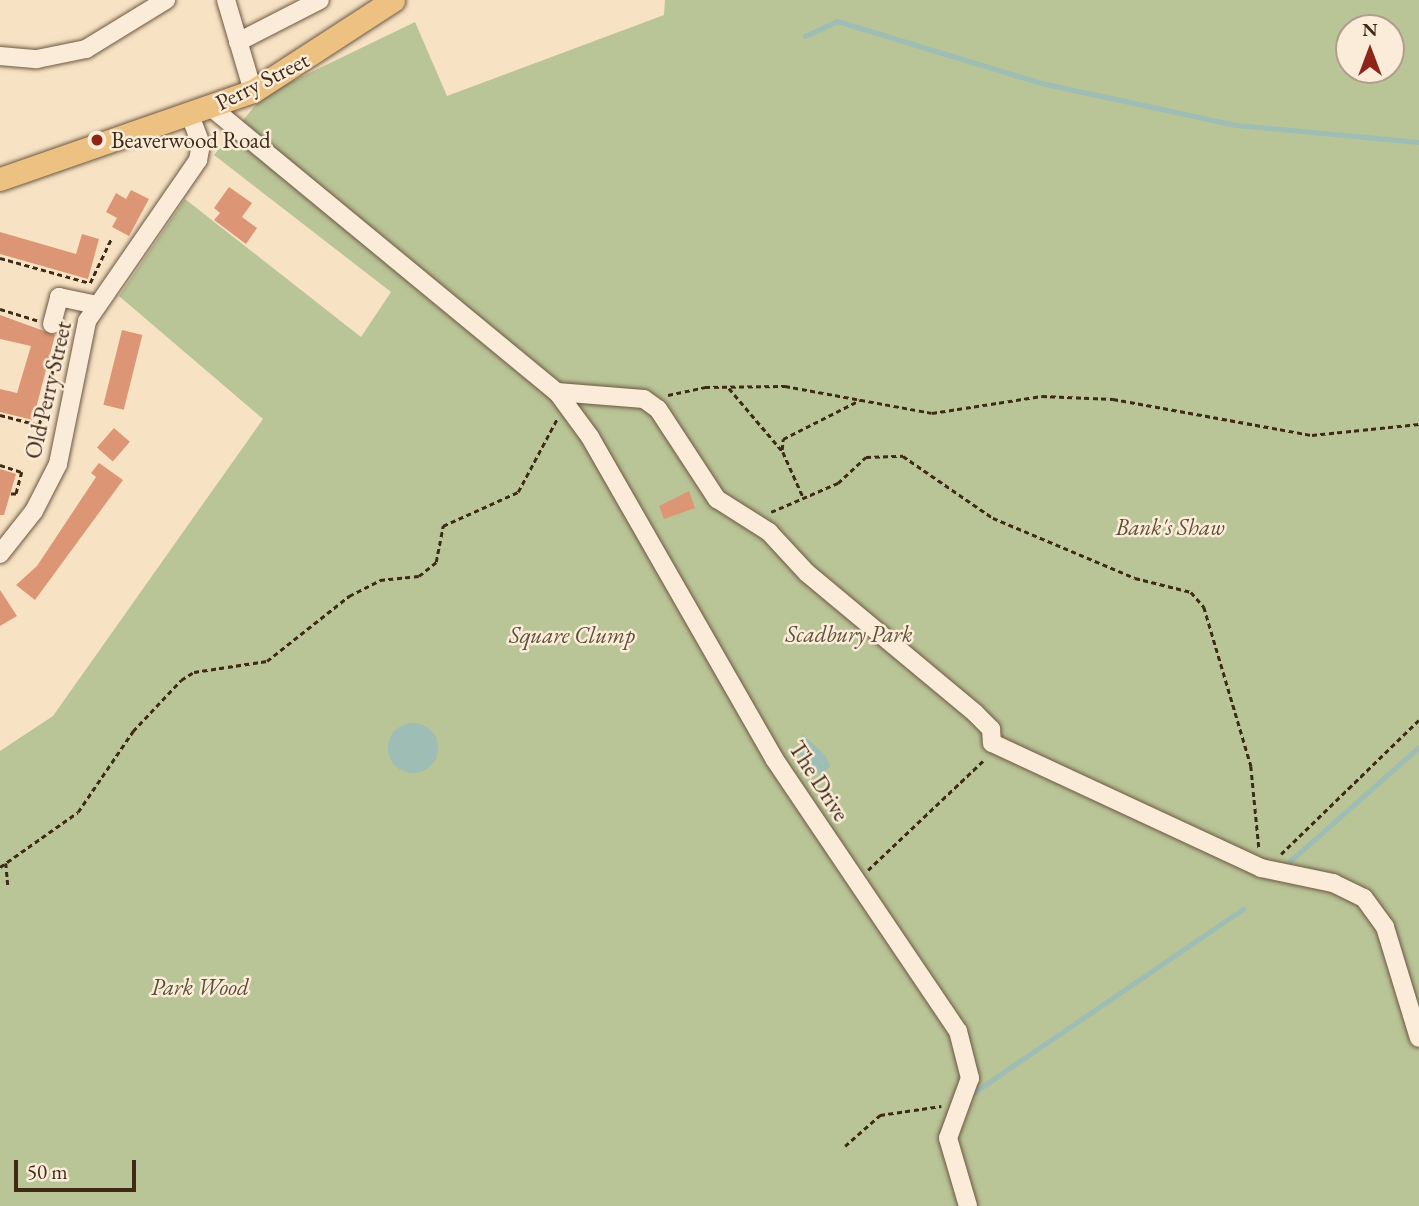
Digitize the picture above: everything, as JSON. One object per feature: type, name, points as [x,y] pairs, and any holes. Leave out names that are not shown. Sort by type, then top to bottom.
[{"type":"main road","name":"Perry Street","points":[[0,179],[190,117],[253,91],[393,0]]},
{"type":"street","points":[[0,56],[37,59],[86,49],[166,0]]},
{"type":"street","points":[[226,0],[253,91]]},
{"type":"street","points":[[238,42],[320,0]]},
{"type":"street","name":"The Drive","points":[[212,108],[559,394],[615,476],[775,760],[958,1031],[970,1078],[962,1106],[948,1138],[968,1206]]},
{"type":"street","name":"Old Perry Street","points":[[0,554],[34,511],[58,464],[83,336],[96,305],[198,160],[201,144],[190,117]]},
{"type":"street","name":"Old Perry Street","points":[[52,324],[59,297],[96,305]]},
{"type":"street","points":[[559,394],[644,399],[737,517],[769,532],[807,573],[975,713],[998,746],[1261,868],[1333,883],[1364,898],[1385,927],[1419,1038]]},
{"type":"path","points":[[0,258],[90,283],[112,237]]},
{"type":"path","points":[[0,309],[64,327],[39,425],[0,415]]},
{"type":"path","points":[[644,399],[728,387],[785,386],[863,398],[932,413],[1042,396],[1113,399],[1312,435],[1419,424]]},
{"type":"path","points":[[728,387],[782,450],[804,499]]},
{"type":"path","points":[[0,867],[78,812],[133,731],[181,680],[194,672],[267,662],[349,596],[380,580],[419,576],[436,562],[443,526],[518,492],[550,437],[559,394]]},
{"type":"path","points":[[782,450],[790,434],[863,398]]},
{"type":"path","points":[[737,517],[804,499],[838,483],[866,457],[903,456],[993,518],[1135,578],[1191,592],[1204,607],[1251,766],[1261,868]]},
{"type":"path","points":[[0,465],[22,472],[16,494],[10,494]]},
{"type":"path","points":[[1261,868],[1419,720]]},
{"type":"path","points":[[855,881],[998,746]]},
{"type":"path","points":[[6,863],[8,886]]},
{"type":"path","points":[[845,1146],[894,1109],[962,1106]]},
{"type":"green space","name":"Scadbury Park","points":[[665,0],[1419,0],[1419,1206],[0,1206],[0,751],[53,716],[263,419],[119,296],[185,199],[361,337],[391,292],[214,155],[264,95],[415,22],[447,96],[664,15]]},
{"type":"water","points":[[403,724],[423,724],[437,738],[437,758],[423,772],[403,772],[389,758],[389,738]]},
{"type":"water","points":[[802,734],[826,756],[830,766],[823,774],[812,772],[800,754]]},
{"type":"building","points":[[229,187],[252,203],[242,217],[257,228],[246,244],[214,220],[220,213],[214,208]]},
{"type":"building","points":[[131,190],[149,199],[129,236],[112,227],[117,218],[106,212],[116,193],[126,199]]},
{"type":"building","points":[[0,232],[76,254],[82,234],[99,239],[88,279],[0,254]]},
{"type":"building","points":[[0,315],[55,335],[33,420],[0,412],[0,389],[17,393],[31,346],[0,339]]},
{"type":"building","points":[[122,330],[142,335],[124,410],[103,405]]},
{"type":"building","points":[[114,428],[130,442],[113,461],[97,448]]},
{"type":"building","points":[[99,463],[123,480],[35,600],[16,585],[37,566],[96,477],[91,473]]},
{"type":"building","points":[[0,469],[16,474],[4,515],[0,515]]},
{"type":"building","points":[[689,491],[695,508],[664,519],[659,506]]},
{"type":"building","points":[[0,590],[17,616],[0,626]]},
{"type":"waterway","points":[[805,36],[837,21],[1041,83],[1236,125],[1419,142]]},
{"type":"waterway","points":[[1290,861],[1419,747]]},
{"type":"waterway","points":[[973,1093],[1243,909]]},
{"type":"place","name":"Beaverwood Road","points":[[97,140]]},
{"type":"park label","name":"Bank's Shaw","points":[[1170,527]]},
{"type":"park label","name":"Square Clump","points":[[572,635]]},
{"type":"park label","name":"Park Wood","points":[[200,987]]}]
